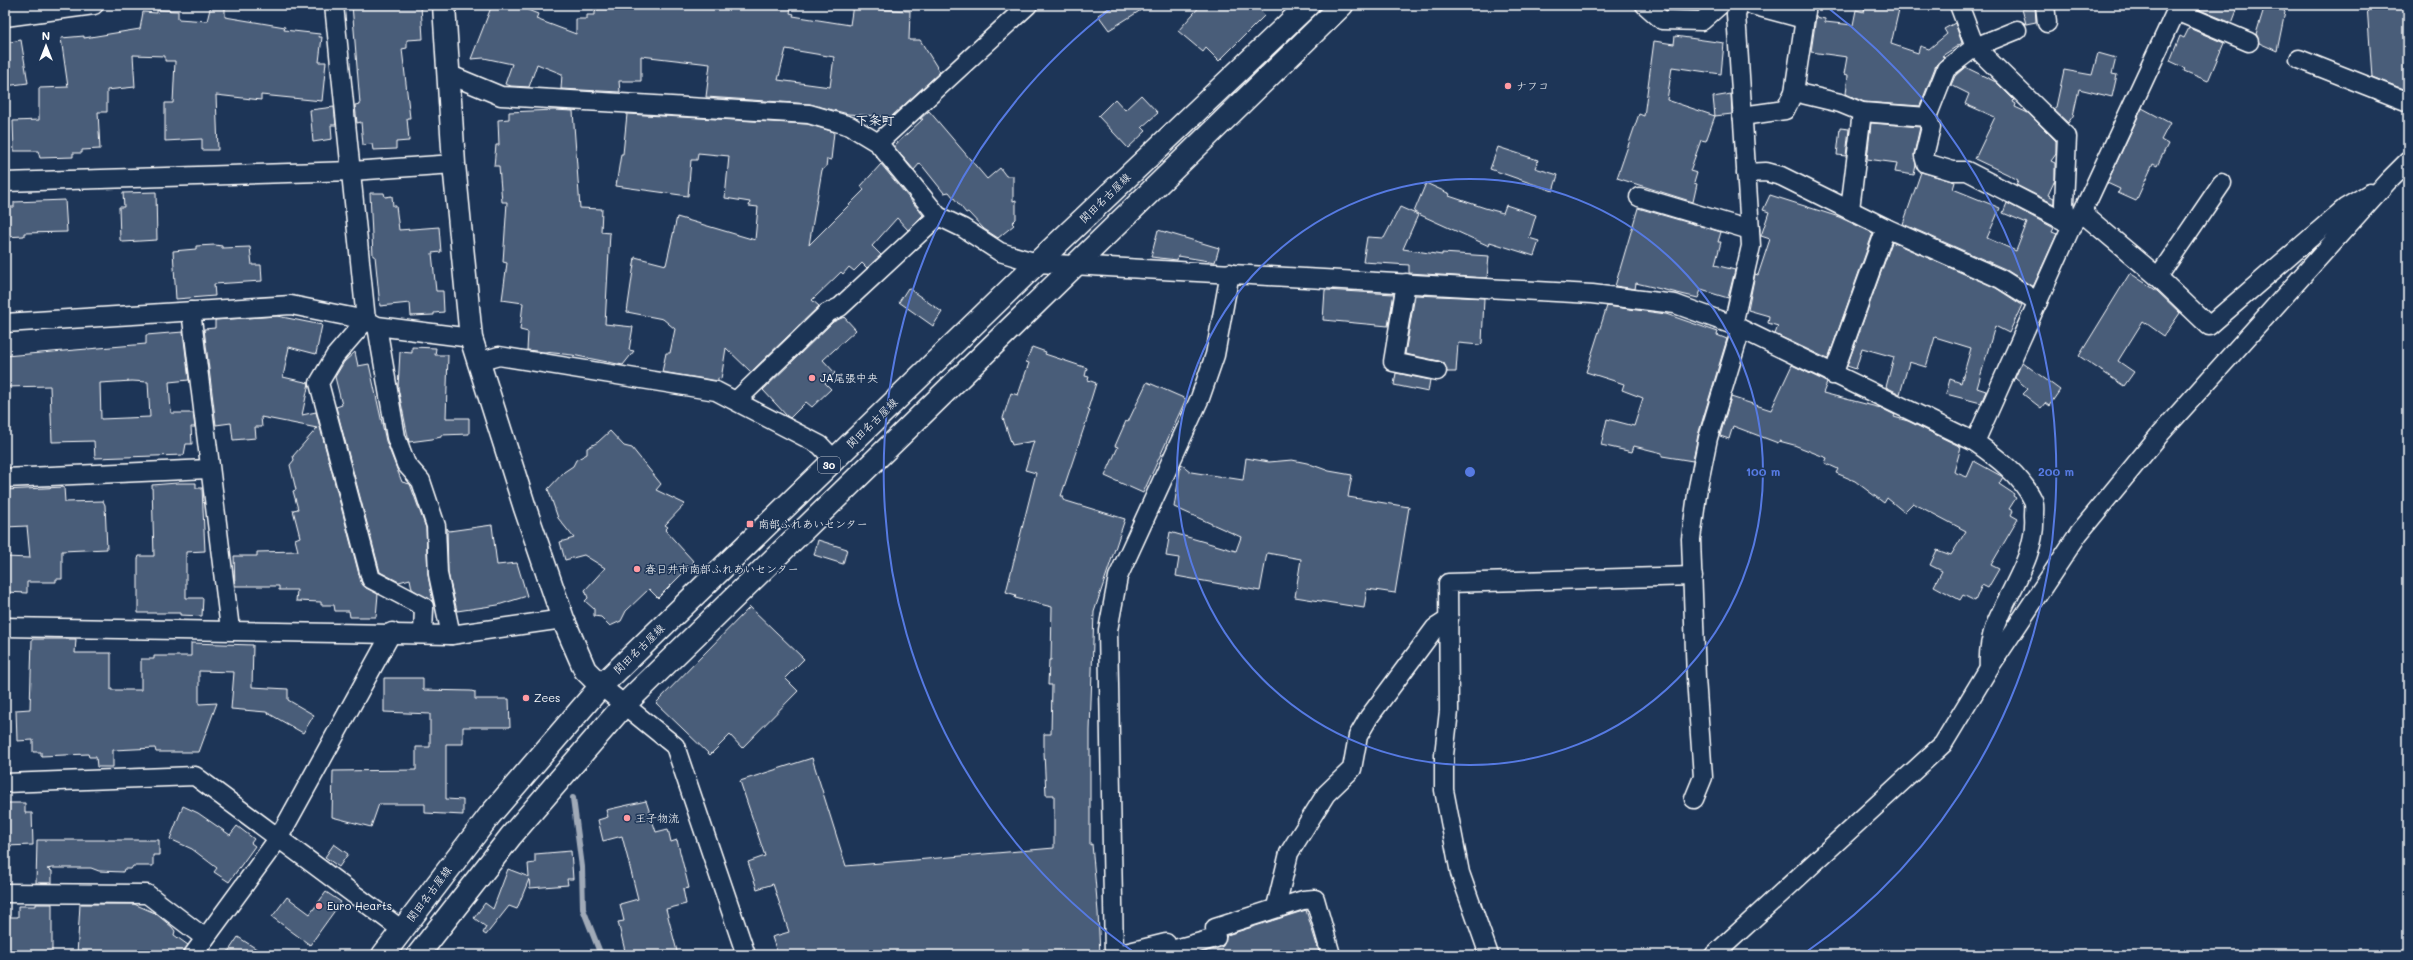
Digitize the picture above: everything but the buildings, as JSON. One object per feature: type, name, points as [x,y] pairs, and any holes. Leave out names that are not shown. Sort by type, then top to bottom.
[{"type":"main road","points":[[444,5],[454,164],[471,338],[563,619],[585,670],[601,686]]},
{"type":"main road","name":"関田名古屋線","points":[[383,955],[490,814],[601,686],[1036,263],[1308,5]]},
{"type":"main road","name":"30","points":[[418,955],[511,836],[624,705],[1342,5]]},
{"type":"street","points":[[5,17],[90,5]]},
{"type":"street","points":[[334,5],[352,171],[372,323],[396,437],[406,464],[421,481],[436,526],[438,574],[451,635]]},
{"type":"street","points":[[878,143],[1028,5]]},
{"type":"street","points":[[1645,5],[1662,20],[1702,21],[1720,5]]},
{"type":"street","points":[[1694,799],[1703,776],[1696,678],[1691,539],[1698,487],[1708,438],[1737,327],[1751,246],[1736,14],[1739,5]]},
{"type":"street","points":[[1742,116],[1785,110],[1794,92],[1805,12],[1752,5]]},
{"type":"street","points":[[1959,5],[1975,47],[2067,137],[2064,204],[2073,220]]},
{"type":"street","points":[[2045,5],[2047,23]]},
{"type":"street","points":[[1975,442],[2073,220],[2177,8],[2249,42]]},
{"type":"street","points":[[2017,30],[1975,47],[1946,69],[1927,117],[1931,127],[1924,156],[1926,163],[1953,171],[1967,171],[2073,220],[2158,277],[2209,326],[2345,208],[2388,181]]},
{"type":"street","points":[[2299,59],[2408,102]]},
{"type":"street","points":[[448,74],[501,96],[809,114],[850,126],[878,143],[938,216],[963,228],[1000,252],[1036,263],[1592,294],[1675,304],[1737,327],[1833,375],[1975,442],[1996,457],[2020,480],[2034,501],[2035,527],[2031,548],[1995,627],[1988,653],[1989,668]]},
{"type":"street","points":[[1794,92],[1840,103],[1862,112],[1927,117]]},
{"type":"street","points":[[1850,209],[1862,112]]},
{"type":"street","points":[[1714,955],[1943,744],[1989,668],[2078,533],[2161,433],[2388,181],[2408,161]]},
{"type":"street","points":[[5,182],[352,171],[454,164]]},
{"type":"street","points":[[1746,173],[1766,172],[1781,176],[1886,228],[2001,280],[2038,302]]},
{"type":"street","points":[[2158,277],[2222,183]]},
{"type":"street","points":[[1639,197],[1750,230]]},
{"type":"street","points":[[736,401],[827,313],[840,307],[938,216]]},
{"type":"street","points":[[1833,375],[1886,228]]},
{"type":"street","points":[[1114,955],[1108,630],[1112,599],[1118,577],[1200,398],[1215,355],[1230,273]]},
{"type":"street","points":[[1406,283],[1393,362],[1437,371]]},
{"type":"street","points":[[5,323],[291,306],[372,323],[471,338]]},
{"type":"street","points":[[191,311],[209,469],[230,629]]},
{"type":"street","points":[[372,323],[335,356],[319,383],[371,579],[424,607],[423,634]]},
{"type":"street","points":[[478,362],[499,356],[716,391],[820,445],[834,460]]},
{"type":"street","points":[[5,478],[209,469]]},
{"type":"street","points":[[1489,955],[1460,873],[1444,790],[1444,755],[1449,711],[1448,583],[1693,576]]},
{"type":"street","points":[[5,627],[230,629],[392,632],[451,635],[563,619]]},
{"type":"street","points":[[1276,908],[1289,853],[1326,794],[1352,769],[1358,736],[1369,717],[1435,628],[1449,619]]},
{"type":"street","points":[[193,955],[278,839],[392,632]]},
{"type":"street","points":[[601,686],[675,746],[746,955]]},
{"type":"street","points":[[5,783],[195,776],[402,930]]},
{"type":"street","points":[[5,893],[147,894],[205,938]]},
{"type":"street","points":[[1117,955],[1166,943],[1168,951],[1216,938],[1215,928],[1302,900],[1315,899],[1331,955]]},
{"type":"shaded area","points":[[1651,5],[1714,5],[1701,19],[1664,16]]},
{"type":"waterway","points":[[573,798],[582,867],[583,909],[601,955]]},
{"type":"place","name":"ナフコ","points":[[1508,86]]},
{"type":"place","name":"JA尾張中央","points":[[812,378]]},
{"type":"place","name":"南部ふれあいセンター","points":[[750,524]]},
{"type":"place","name":"春日井市南部ふれあいセンター","points":[[637,569]]},
{"type":"place","name":"Zees","points":[[526,698]]},
{"type":"place","name":"王子物流","points":[[627,818]]},
{"type":"place","name":"Euro Hearts","points":[[319,906]]},
{"type":"district","name":"下条町","points":[[875,120]]}]
